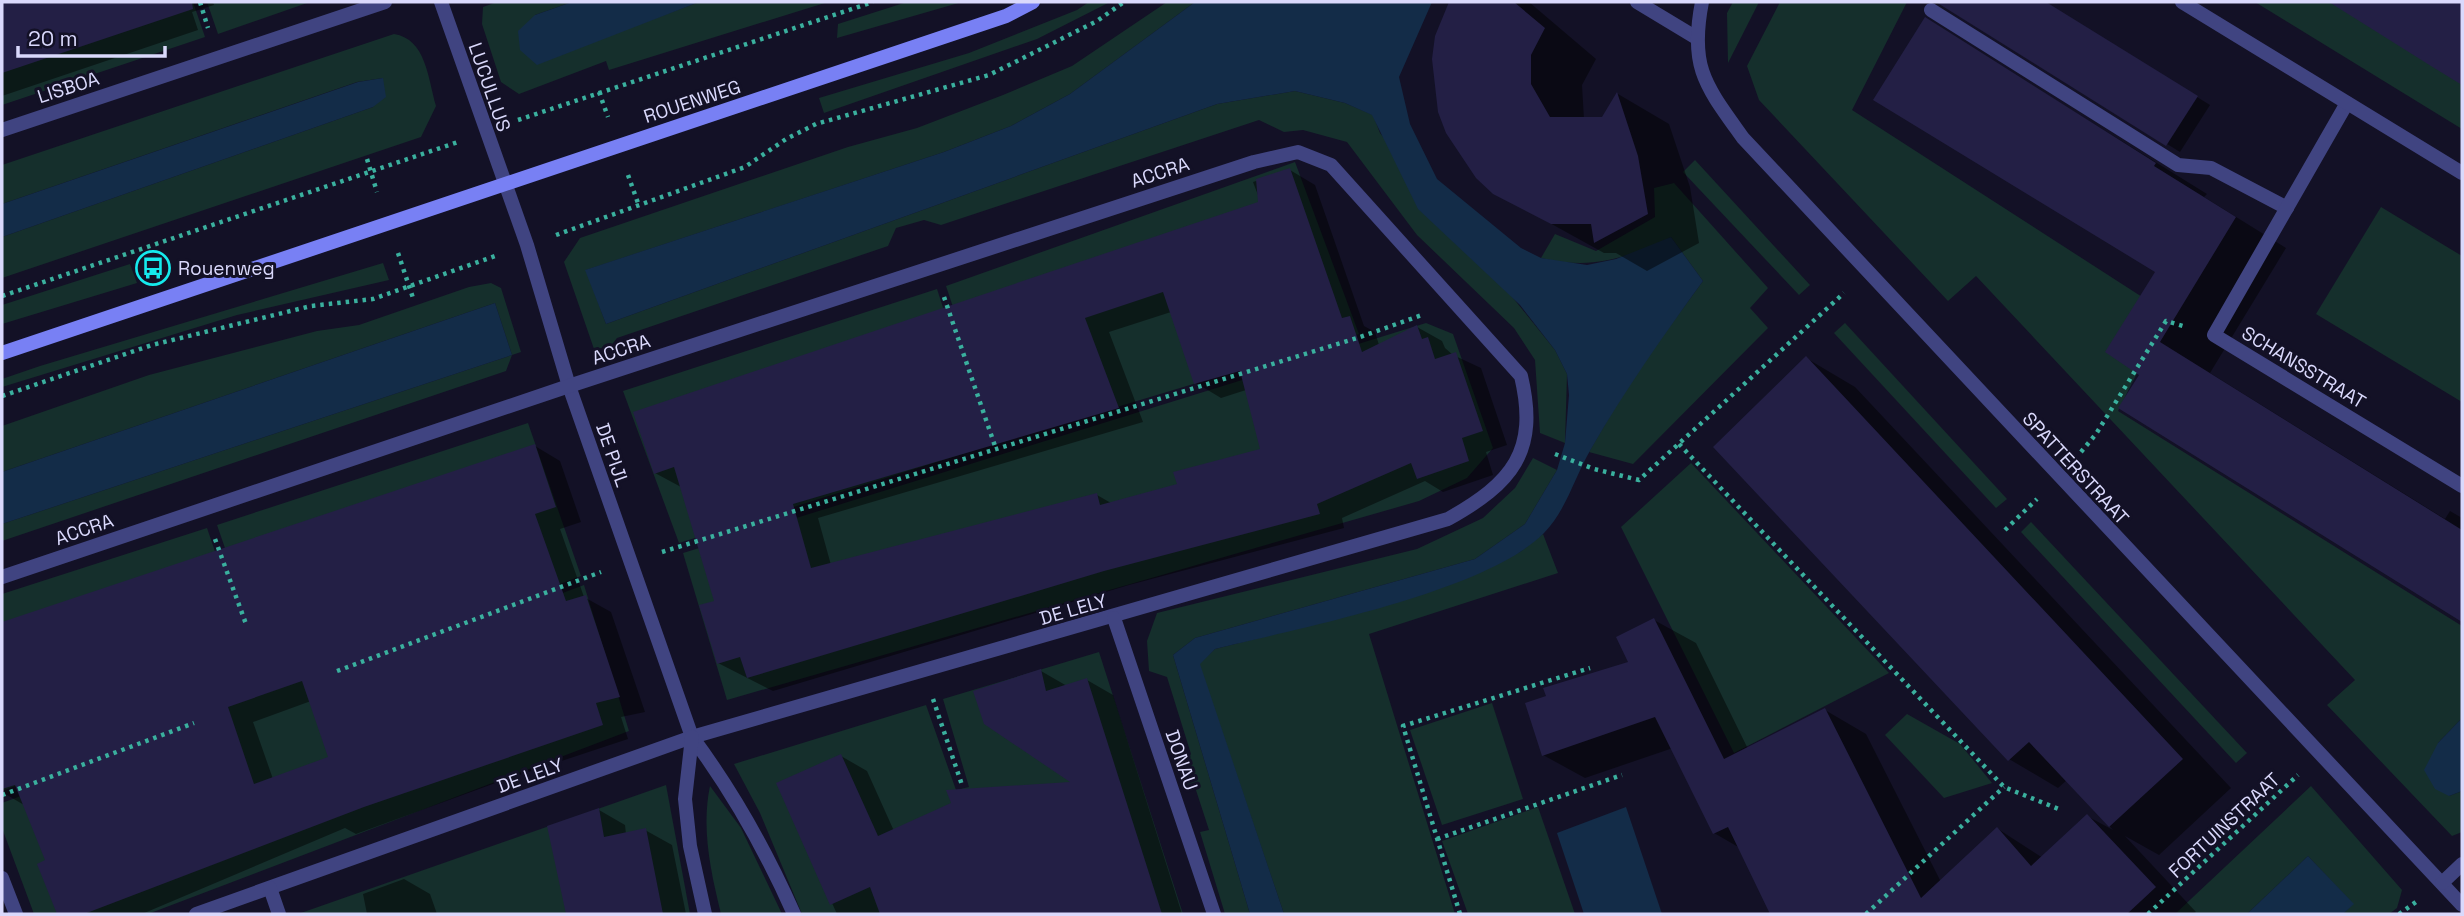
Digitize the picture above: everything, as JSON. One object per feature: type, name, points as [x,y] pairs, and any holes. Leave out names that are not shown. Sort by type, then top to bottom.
[{"type":"main road","name":"ROUENWEG","points":[[2,353],[1006,16],[1033,2]]},
{"type":"street","name":"LISBOA","points":[[2,130],[384,2]]},
{"type":"street","name":"LUCULLUS","points":[[441,2],[503,185]]},
{"type":"street","points":[[1637,2],[1695,37]]},
{"type":"street","name":"SPATTERSTRAAT","points":[[1702,2],[1695,37],[1706,87],[1743,138],[2462,905]]},
{"type":"street","points":[[2182,2],[2462,173]]},
{"type":"street","points":[[1931,10],[2178,165],[2211,168],[2287,208]]},
{"type":"street","name":"SCHANSSTRAAT","points":[[2347,103],[2214,335],[2462,486]]},
{"type":"street","name":"DE LELY","points":[[195,914],[692,737],[1393,537],[1448,519],[1480,501],[1511,470],[1526,440],[1528,408],[1521,376],[1331,165],[1298,152],[1254,162]]},
{"type":"street","name":"ACCRA","points":[[2,577],[569,386],[1254,162]]},
{"type":"street","name":"DE PIJL","points":[[503,185],[527,245],[569,386],[628,562],[692,737],[725,782],[752,827],[794,914]]},
{"type":"street","name":"DONAU","points":[[1114,618],[1214,914]]},
{"type":"street","name":"DE PIJL","points":[[692,737],[685,799],[705,914]]},
{"type":"street","points":[[2442,883],[2462,864]]},
{"type":"street","points":[[2,878],[16,914]]},
{"type":"street","points":[[270,888],[279,914]]},
{"type":"path","points":[[2,296],[873,2]]},
{"type":"path","points":[[2,396],[152,345],[311,306],[373,299],[527,245],[745,167],[786,139],[817,124],[989,75],[1097,20],[1124,2]]},
{"type":"path","points":[[933,267],[996,449]]},
{"type":"path","points":[[1548,451],[1594,469],[1639,480],[1867,272]]},
{"type":"path","points":[[337,671],[628,562],[1360,337],[1456,302]]},
{"type":"path","points":[[2005,530],[2059,478],[2096,435],[2166,321],[2214,335]]},
{"type":"path","points":[[1679,444],[2004,787],[2061,810]]},
{"type":"path","points":[[204,509],[246,624]]},
{"type":"path","points":[[1460,914],[1403,726],[1590,668]]},
{"type":"path","points":[[924,672],[961,785]]},
{"type":"path","points":[[2,795],[194,723]]},
{"type":"path","name":"FORTUINSTRAAT","points":[[2148,914],[2320,756]]},
{"type":"path","points":[[1437,839],[1622,775]]},
{"type":"path","points":[[1866,914],[2004,787]]},
{"type":"green space","points":[[2,2],[193,2],[205,37],[2,105]]},
{"type":"green space","points":[[207,2],[310,2],[218,34]]},
{"type":"green space","points":[[497,2],[572,2],[535,15],[624,30],[699,2],[828,2],[609,70],[606,61],[519,94],[501,82],[482,24],[483,7]]},
{"type":"green space","points":[[907,2],[962,2],[837,38],[838,24]]},
{"type":"green space","points":[[1089,2],[1110,2],[1037,39],[824,113],[819,98],[969,53],[1077,10]]},
{"type":"green space","points":[[1167,2],[1195,2],[1070,94],[1011,126],[944,152],[586,270],[606,324],[1217,104],[1295,91],[1345,103],[1373,115],[1380,133],[1555,350],[1567,374],[1565,443],[1540,433],[1535,360],[1514,328],[1417,235],[1347,142],[1303,130],[1284,132],[1259,120],[941,225],[924,220],[896,228],[888,246],[617,338],[610,347],[594,349],[564,262],[580,238],[848,147],[917,128],[1003,95],[1072,66]]},
{"type":"green space","points":[[1733,2],[1759,2],[1728,63],[1727,13]]},
{"type":"green space","points":[[1780,2],[1907,2],[1852,110],[2167,313],[2118,411],[2462,626],[2462,718],[2438,743],[2449,796],[2462,791],[2462,832],[2452,836],[2327,705],[2355,680],[1976,276],[1948,301],[1759,100],[1747,66]]},
{"type":"green space","points":[[2255,2],[2462,2],[2462,129]]},
{"type":"green space","points":[[394,34],[413,43],[428,72],[436,106],[421,137],[2,278],[2,237],[373,107],[383,78],[357,82],[2,204],[2,165]]},
{"type":"green space","points":[[1695,160],[1810,285],[1799,295],[1683,172]]},
{"type":"green space","points":[[1295,162],[1359,334],[998,443],[946,286]]},
{"type":"green space","points":[[1674,183],[1768,288],[1750,308],[1768,328],[1633,464],[1589,452],[1632,378],[1703,281],[1671,237],[1608,260],[1576,263],[1541,258],[1555,234],[1596,251],[1655,217],[1654,188]]},
{"type":"green space","points":[[2381,207],[2462,256],[2462,402],[2316,314]]},
{"type":"green space","points":[[383,263],[389,280],[237,315],[2,387],[2,379],[40,366]]},
{"type":"green space","points":[[130,264],[137,283],[2,324],[2,305]]},
{"type":"green space","points":[[491,283],[501,288],[521,352],[512,355],[495,303],[2,472],[2,426],[149,375],[317,331],[359,325],[469,287]]},
{"type":"green space","points":[[937,289],[988,446],[679,543],[623,391]]},
{"type":"green space","points":[[1426,323],[1453,334],[1493,448],[1467,478],[1419,501],[727,700],[683,553]]},
{"type":"green space","points":[[1845,323],[2007,499],[1996,508],[1834,333]]},
{"type":"green space","points":[[512,355],[506,371],[2,541],[2,524]]},
{"type":"green space","points":[[528,423],[581,576],[329,671],[331,679],[584,585],[629,731],[148,914],[34,914],[2,828],[2,803],[202,728],[199,717],[2,791],[2,594],[207,528],[242,630],[252,626],[217,525]]},
{"type":"green space","points":[[1533,458],[1557,470],[1525,524],[1475,559],[1195,638],[1173,655],[1250,914],[1225,914],[1200,832],[1209,830],[1194,784],[1184,786],[1179,769],[1191,754],[1167,677],[1149,671],[1147,641],[1157,613],[1417,549],[1483,518],[1515,488]]},
{"type":"green space","points":[[1691,463],[1889,673],[1734,753],[1621,527]]},
{"type":"green space","points":[[2031,522],[2247,753],[2236,763],[2021,532]]},
{"type":"green space","points":[[1543,534],[1558,573],[1369,634],[1455,914],[1284,914],[1199,664],[1215,649],[1363,612],[1520,552]]},
{"type":"green space","points":[[1099,652],[1183,914],[802,914],[760,813],[734,764],[926,705],[956,790],[969,787],[943,699]]},
{"type":"green space","points":[[1492,703],[1523,799],[1442,825],[1410,730]]},
{"type":"green space","points":[[1907,714],[1960,744],[1992,783],[1944,798],[1885,735]]},
{"type":"green space","points":[[666,785],[690,914],[298,914]]},
{"type":"green space","points":[[710,786],[741,828],[782,914],[721,914],[707,835]]},
{"type":"green space","points":[[2311,786],[2402,890],[2397,908],[2389,914],[2343,914],[2353,904],[2308,856],[2247,914],[2175,914]]},
{"type":"green space","points":[[1538,807],[1575,914],[1468,914],[1442,841]]},
{"type":"water","points":[[572,2],[699,2],[537,65],[520,50],[518,31],[535,15]]},
{"type":"water","points":[[1195,2],[1432,2],[1399,77],[1410,124],[1437,179],[1521,248],[1541,258],[1587,265],[1616,259],[1671,237],[1703,281],[1617,406],[1585,459],[1552,524],[1517,554],[1480,573],[1437,590],[1341,619],[1215,649],[1200,664],[1284,914],[1250,914],[1173,655],[1195,638],[1475,559],[1525,524],[1557,470],[1565,443],[1569,395],[1567,374],[1555,350],[1520,305],[1418,209],[1372,115],[1345,103],[1295,91],[1217,104],[606,324],[585,270],[944,152],[1011,126],[1070,94]]},
{"type":"water","points":[[383,78],[386,97],[373,107],[2,237],[2,204],[358,82]]},
{"type":"water","points":[[495,303],[512,355],[2,524],[2,472]]},
{"type":"water","points":[[2462,718],[2462,791],[2449,796],[2435,789],[2424,770],[2438,743]]},
{"type":"water","points":[[1626,807],[1662,914],[1584,914],[1557,833]]},
{"type":"water","points":[[2308,856],[2354,904],[2343,914],[2247,914]]},
{"type":"building","points":[[2,2],[192,2],[193,9],[2,73]]},
{"type":"building","points":[[1449,2],[1514,2],[1545,28],[1531,55],[1531,84],[1550,117],[1602,117],[1617,92],[1638,156],[1648,214],[1594,243],[1591,224],[1551,224],[1493,194],[1476,178],[1446,133],[1438,112],[1432,59],[1435,36]]},
{"type":"building","points":[[1936,2],[2046,2],[2198,96],[2166,146]]},
{"type":"building","points":[[2329,2],[2462,2],[2462,85],[2431,66]]},
{"type":"building","points":[[1925,17],[2156,163],[2154,166],[2236,217],[2160,342],[2462,530],[2462,622],[2118,408],[2139,375],[2105,352],[2155,272],[1873,100]]},
{"type":"building","points":[[1290,168],[1342,318],[1350,316],[1362,352],[1417,325],[1422,339],[1428,337],[1435,359],[1456,352],[1483,431],[1462,438],[1469,461],[1417,479],[1411,463],[1317,504],[1320,514],[1104,571],[747,678],[740,657],[717,664],[699,605],[714,601],[674,467],[654,474],[633,412],[1258,202],[1256,179]],"holes":[[[1163,292],[1194,384],[1240,371],[1260,449],[1173,472],[1177,484],[1100,505],[1097,493],[811,568],[793,504],[1119,408],[1085,318]]]},
{"type":"building","points":[[1806,356],[2183,759],[2109,827],[2029,742],[2008,761],[1713,447]]},
{"type":"building","points":[[535,444],[556,507],[535,514],[566,601],[586,595],[620,697],[596,703],[603,725],[364,807],[84,914],[57,914],[37,864],[45,860],[15,785],[2,789],[2,622]],"holes":[[[302,681],[328,757],[254,784],[228,707]]]},
{"type":"building","points":[[1654,618],[1724,759],[1825,708],[1921,898],[1997,827],[2031,866],[2087,814],[2156,887],[2127,914],[1770,914],[1728,827],[1713,834],[1655,717],[1542,756],[1525,703],[1546,696],[1543,688],[1628,662],[1616,637]]},
{"type":"building","points":[[1041,669],[1046,691],[1087,678],[1162,914],[880,914],[870,887],[830,905],[776,783],[841,754],[878,836],[951,803],[946,790],[1070,782],[984,724],[973,691]]},
{"type":"building","points":[[599,808],[604,837],[646,828],[663,914],[566,914],[547,826]]},
{"type":"place","name":"Rouenweg","points":[[153,268]]}]
